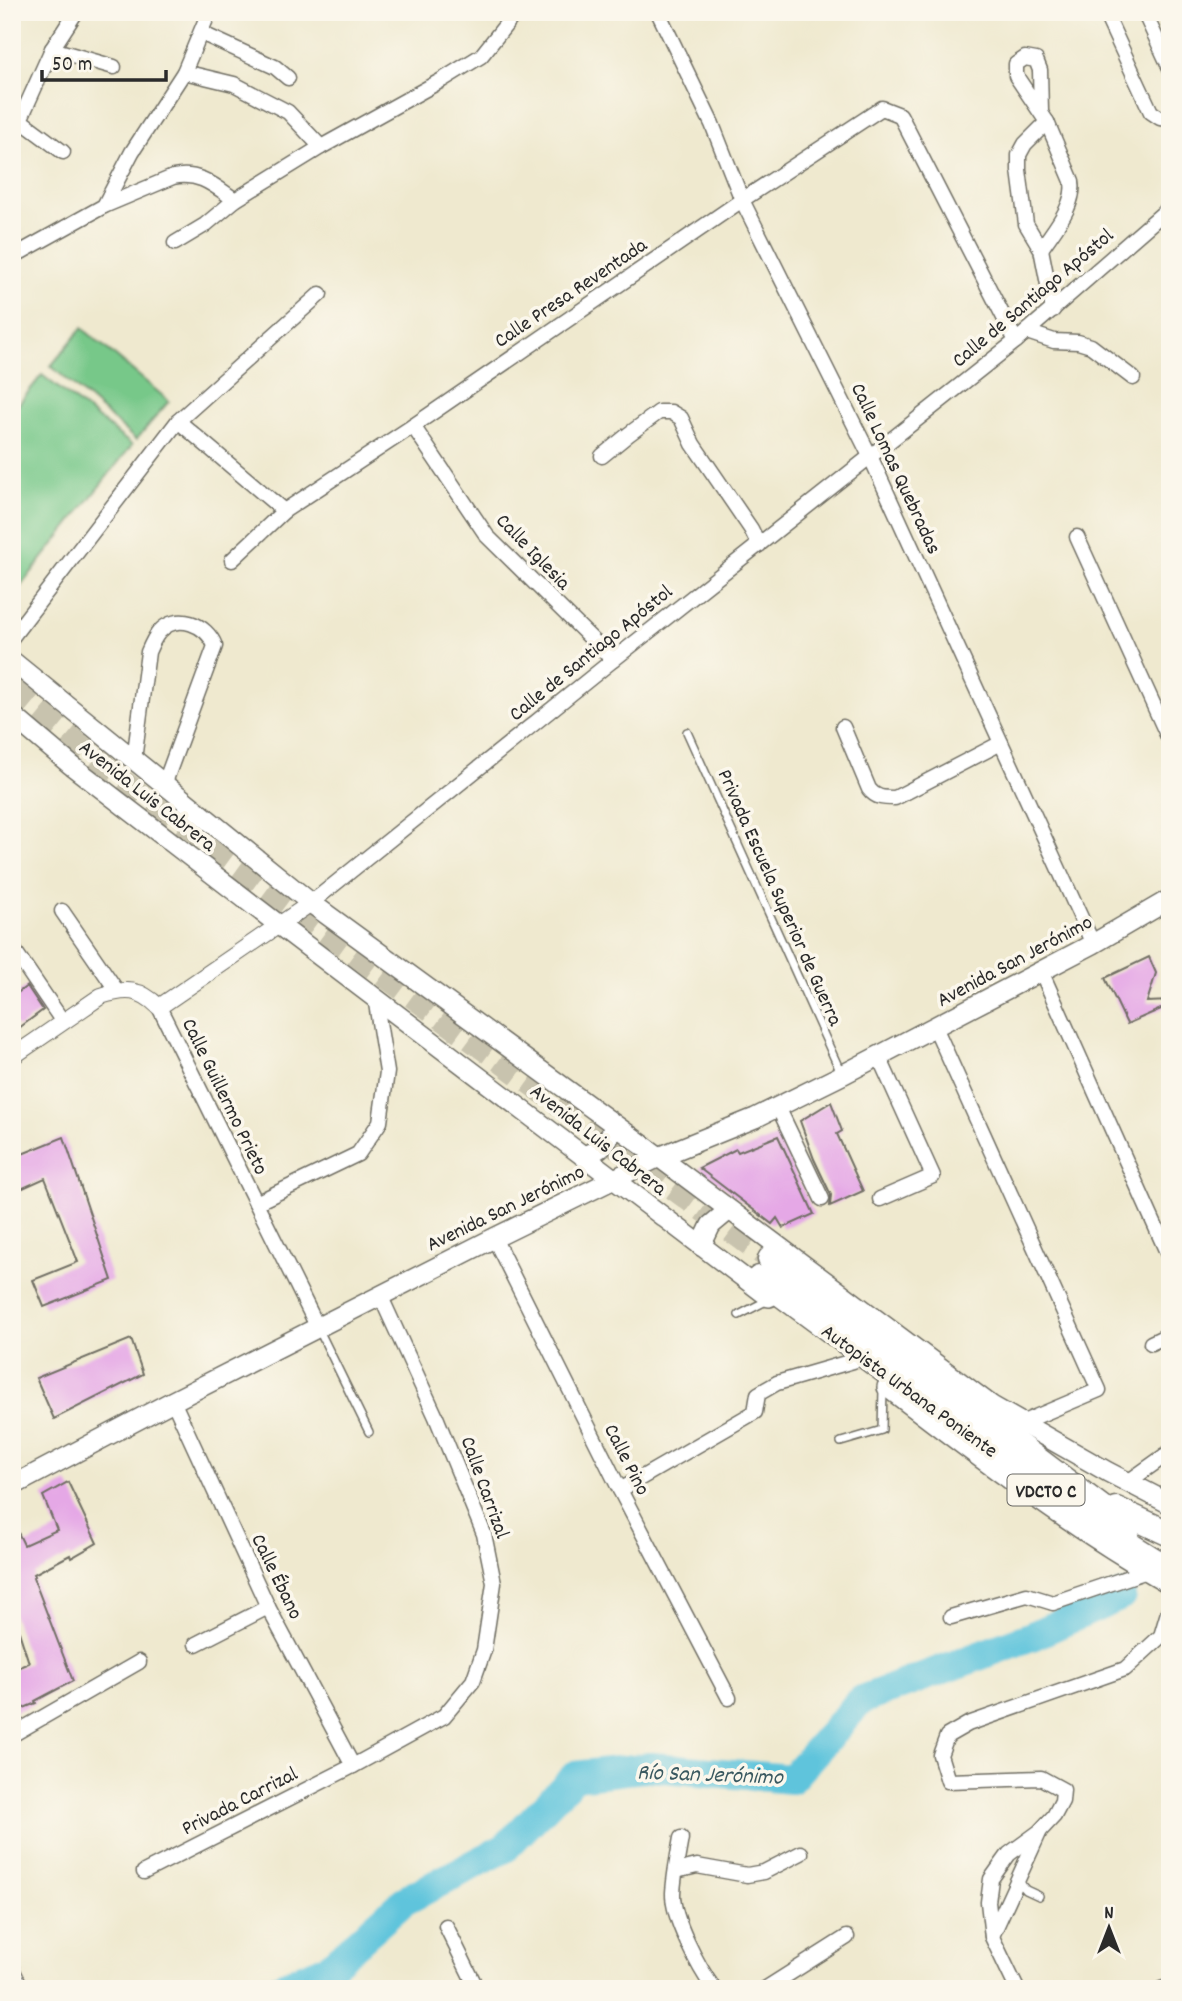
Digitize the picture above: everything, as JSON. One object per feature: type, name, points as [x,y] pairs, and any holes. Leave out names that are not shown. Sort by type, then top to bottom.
[{"type":"highway","name":"Autopista Urbana Poniente","points":[[767,1278],[1077,1488],[1144,1538],[1162,1564]]},
{"type":"highway","name":"Autopista Urbana Poniente","points":[[767,1278],[1069,1507],[1162,1564]]},
{"type":"highway","points":[[1077,1488],[1170,1534]]},
{"type":"highway","points":[[1125,1514],[1170,1525]]},
{"type":"main road","name":"Avenida Luis Cabrera","points":[[12,661],[311,903],[659,1157],[992,1406],[1170,1504]]},
{"type":"main road","name":"Avenida Luis Cabrera","points":[[12,715],[71,765],[701,1246],[767,1278],[853,1362],[996,1470],[1105,1545],[1162,1564],[1170,1584]]},
{"type":"main road","name":"Avenida San Jerónimo","points":[[15,1479],[613,1179],[755,1118],[879,1057],[1093,944],[1170,898]]},
{"type":"main road","points":[[583,1156],[598,1150],[614,1125]]},
{"type":"main road","points":[[701,1246],[711,1225],[729,1210]]},
{"type":"street","points":[[63,152],[20,120],[52,49],[76,12]]},
{"type":"street","points":[[103,206],[132,152],[184,72],[209,12]]},
{"type":"street","points":[[176,243],[205,225],[235,201],[321,147],[481,55],[516,12]]},
{"type":"street","name":"Calle Lomas Quebradas","points":[[658,12],[712,124],[742,200],[870,456],[1093,944]]},
{"type":"street","points":[[1107,12],[1151,112],[1160,118],[1170,119]]},
{"type":"street","points":[[1144,12],[1170,68]]},
{"type":"street","points":[[201,33],[275,67],[288,78]]},
{"type":"street","points":[[52,49],[114,67]]},
{"type":"street","points":[[184,72],[234,85],[288,112],[321,147]]},
{"type":"street","name":"Calle Presa Reventada","points":[[232,560],[284,511],[881,108],[900,115],[1021,336]]},
{"type":"street","points":[[1041,249],[1071,201],[1074,191],[1044,117],[1019,155],[1019,170],[1026,224],[1041,249],[1053,310]]},
{"type":"street","points":[[12,257],[103,206],[173,177],[185,174],[199,177],[235,201]]},
{"type":"street","name":"Calle de Santiago Apóstol","points":[[159,1007],[311,903],[1021,336],[1170,207]]},
{"type":"street","points":[[12,637],[178,421],[320,295]]},
{"type":"street","points":[[1021,336],[1078,342],[1091,346],[1133,378]]},
{"type":"street","points":[[602,456],[659,412],[671,412],[681,418],[693,443],[759,545]]},
{"type":"street","points":[[178,421],[284,511]]},
{"type":"street","name":"Calle Iglesia","points":[[413,426],[487,536],[613,660]]},
{"type":"street","points":[[1077,537],[1170,741]]},
{"type":"street","points":[[134,760],[148,652],[152,641],[160,629],[173,623],[191,622],[202,627],[212,637],[215,646],[164,785]]},
{"type":"street","points":[[843,727],[869,789],[874,796],[884,799],[895,798],[1001,743]]},
{"type":"street","points":[[62,911],[117,991]]},
{"type":"street","points":[[12,947],[64,1022]]},
{"type":"street","points":[[1041,971],[1170,1259]]},
{"type":"street","points":[[12,1057],[101,996],[117,991],[133,991],[148,996],[159,1007]]},
{"type":"street","name":"Calle Guillermo Prieto","points":[[256,1203],[358,1154],[380,1122],[387,1072],[375,997]]},
{"type":"street","name":"Calle Guillermo Prieto","points":[[159,1007],[317,1326]]},
{"type":"street","points":[[935,1027],[1100,1390],[1021,1423]]},
{"type":"street","points":[[879,1057],[933,1176],[880,1199]]},
{"type":"street","points":[[778,1107],[822,1199]]},
{"type":"street","name":"Calle Pino","points":[[494,1238],[620,1490],[729,1698]]},
{"type":"street","name":"Calle Carrizal","points":[[353,1766],[444,1716],[473,1681],[484,1650],[494,1583],[484,1534],[436,1416],[380,1295]]},
{"type":"street","points":[[1151,1343],[1170,1334]]},
{"type":"street","points":[[620,1490],[755,1412],[758,1394],[777,1383],[853,1362]]},
{"type":"street","name":"Calle Ébano","points":[[173,1401],[268,1608],[353,1766]]},
{"type":"street","points":[[1128,1482],[1170,1452]]},
{"type":"street","points":[[951,1617],[1027,1595],[1053,1602],[1162,1564]]},
{"type":"street","points":[[1017,1989],[992,1937],[988,1902],[991,1879],[1009,1854],[1039,1832],[1054,1816],[1062,1801],[1063,1790],[1041,1778],[948,1781],[940,1755],[947,1736],[968,1724],[1125,1669],[1161,1636],[1170,1606]]},
{"type":"street","points":[[196,1644],[268,1608]]},
{"type":"street","points":[[12,1735],[139,1662]]},
{"type":"street","name":"Privada Carrizal","points":[[144,1872],[353,1766]]},
{"type":"street","points":[[992,1937],[1039,1832]]},
{"type":"street","points":[[681,1838],[673,1896],[679,1923],[705,1977],[714,1989]]},
{"type":"street","points":[[676,1871],[697,1866],[747,1875],[764,1872],[801,1853]]},
{"type":"street","points":[[446,1926],[477,1989]]},
{"type":"street","points":[[765,1989],[847,1937]]},
{"type":"street","points":[[12,1969],[22,1989]]},
{"type":"street","points":[[1161,1989],[1170,1986]]},
{"type":"lane","name":"Privada Escuela Superior de Guerra","points":[[687,732],[842,1075]]},
{"type":"lane","points":[[740,1315],[767,1278]]},
{"type":"lane","points":[[317,1326],[369,1432]]},
{"type":"lane","points":[[841,1442],[881,1430],[883,1385]]},
{"type":"lane","points":[[1018,1881],[1026,1890],[1039,1896]]},
{"type":"green space","points":[[82,328],[169,401],[136,440],[51,366]]},
{"type":"green space","points":[[42,375],[132,445],[12,597],[12,412]]},
{"type":"building","points":[[1149,957],[1156,973],[1147,1002],[1170,1001],[1170,1005],[1127,1024],[1105,978]]},
{"type":"building","points":[[27,986],[43,1010],[19,1028],[12,1021],[12,997]]},
{"type":"building","points":[[831,1102],[842,1131],[837,1134],[863,1191],[830,1206],[831,1195],[800,1121]]},
{"type":"building","points":[[778,1136],[814,1214],[783,1228],[777,1218],[772,1224],[699,1168],[736,1149],[738,1152]]},
{"type":"building","points":[[64,1137],[112,1280],[44,1307],[33,1280],[78,1262],[45,1178],[12,1193],[12,1158]]},
{"type":"building","points":[[131,1339],[143,1374],[54,1419],[36,1378]]},
{"type":"building","points":[[68,1482],[97,1543],[34,1574],[33,1577],[73,1681],[35,1701],[36,1703],[12,1713],[12,1670],[29,1663],[12,1610],[12,1520],[24,1545],[57,1530],[43,1496]]},
{"type":"waterway","name":"Río San Jerónimo","points":[[276,1989],[328,1968],[404,1901],[505,1848],[575,1776],[651,1767],[791,1779],[861,1700],[1032,1636],[1121,1596]]},
{"type":"tunnel","points":[[12,690],[143,798],[770,1259]]}]
